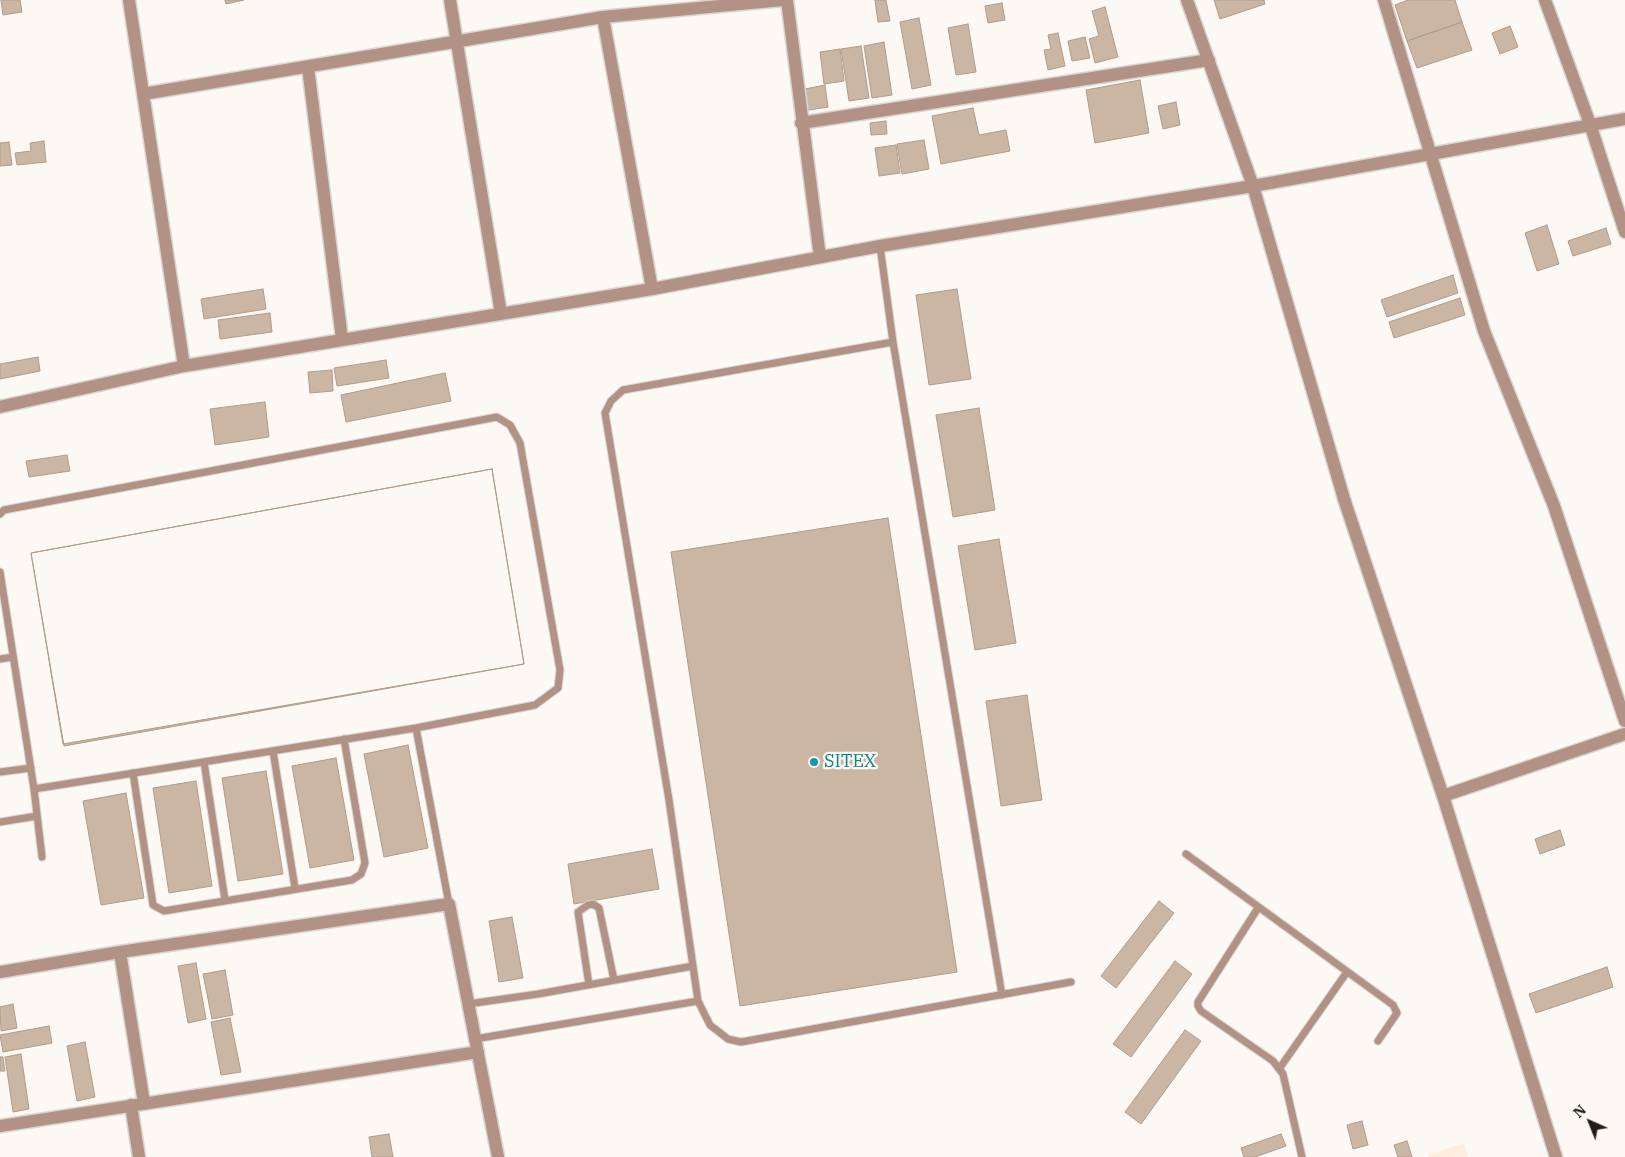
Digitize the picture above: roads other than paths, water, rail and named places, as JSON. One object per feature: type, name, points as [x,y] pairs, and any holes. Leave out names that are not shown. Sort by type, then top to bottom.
[{"type":"street","points":[[129,0],[184,366]]},
{"type":"street","points":[[450,0],[501,314]]},
{"type":"street","points":[[143,94],[604,18],[785,0],[820,257]]},
{"type":"street","points":[[1187,0],[1253,186],[1344,498],[1443,796],[1556,1157]]},
{"type":"street","points":[[1384,0],[1484,331],[1554,506],[1625,721]]},
{"type":"street","points":[[1546,0],[1590,124],[1625,232]]},
{"type":"street","points":[[604,18],[652,289]]},
{"type":"street","points":[[802,123],[1209,60]]},
{"type":"street","points":[[308,66],[342,339]]},
{"type":"street","points":[[0,407],[184,366],[652,289],[880,246],[1253,186],[1431,155],[1625,118]]},
{"type":"street","points":[[1443,796],[1625,734]]},
{"type":"street","points":[[0,972],[120,952],[449,904],[498,1157]]},
{"type":"street","points":[[120,952],[137,1104],[139,1157]]},
{"type":"street","points":[[0,1126],[478,1052]]},
{"type":"lane","points":[[880,246],[893,342],[1002,995]]},
{"type":"lane","points":[[893,342],[622,390],[611,402],[605,413],[669,800],[698,1001],[710,1025],[728,1039],[741,1042],[1071,982]]},
{"type":"lane","points":[[0,514],[4,510],[497,418],[510,425],[520,443],[560,670],[558,688],[535,705],[416,728],[34,789]]},
{"type":"lane","points":[[0,572],[31,768],[42,856]]},
{"type":"lane","points":[[0,659],[13,657]]},
{"type":"lane","points":[[416,728],[449,904]]},
{"type":"lane","points":[[133,773],[154,905],[164,911],[352,880],[361,874],[365,863],[344,739]]},
{"type":"lane","points":[[273,751],[295,888]]},
{"type":"lane","points":[[204,762],[225,900]]},
{"type":"lane","points":[[0,772],[31,768]]},
{"type":"lane","points":[[0,822],[37,816]]},
{"type":"lane","points":[[1186,854],[1396,1008],[1397,1013],[1378,1041]]},
{"type":"lane","points":[[589,985],[578,912],[593,904],[599,908],[614,980]]},
{"type":"lane","points":[[1258,908],[1198,1002],[1198,1006],[1201,1011],[1273,1061],[1280,1069],[1288,1089],[1294,1128],[1302,1157]]},
{"type":"lane","points":[[468,1004],[693,966]]},
{"type":"lane","points":[[1280,1069],[1347,972]]},
{"type":"lane","points":[[475,1039],[698,1001]]},
{"type":"place","name":"SITEX","points":[[814,762]]}]
